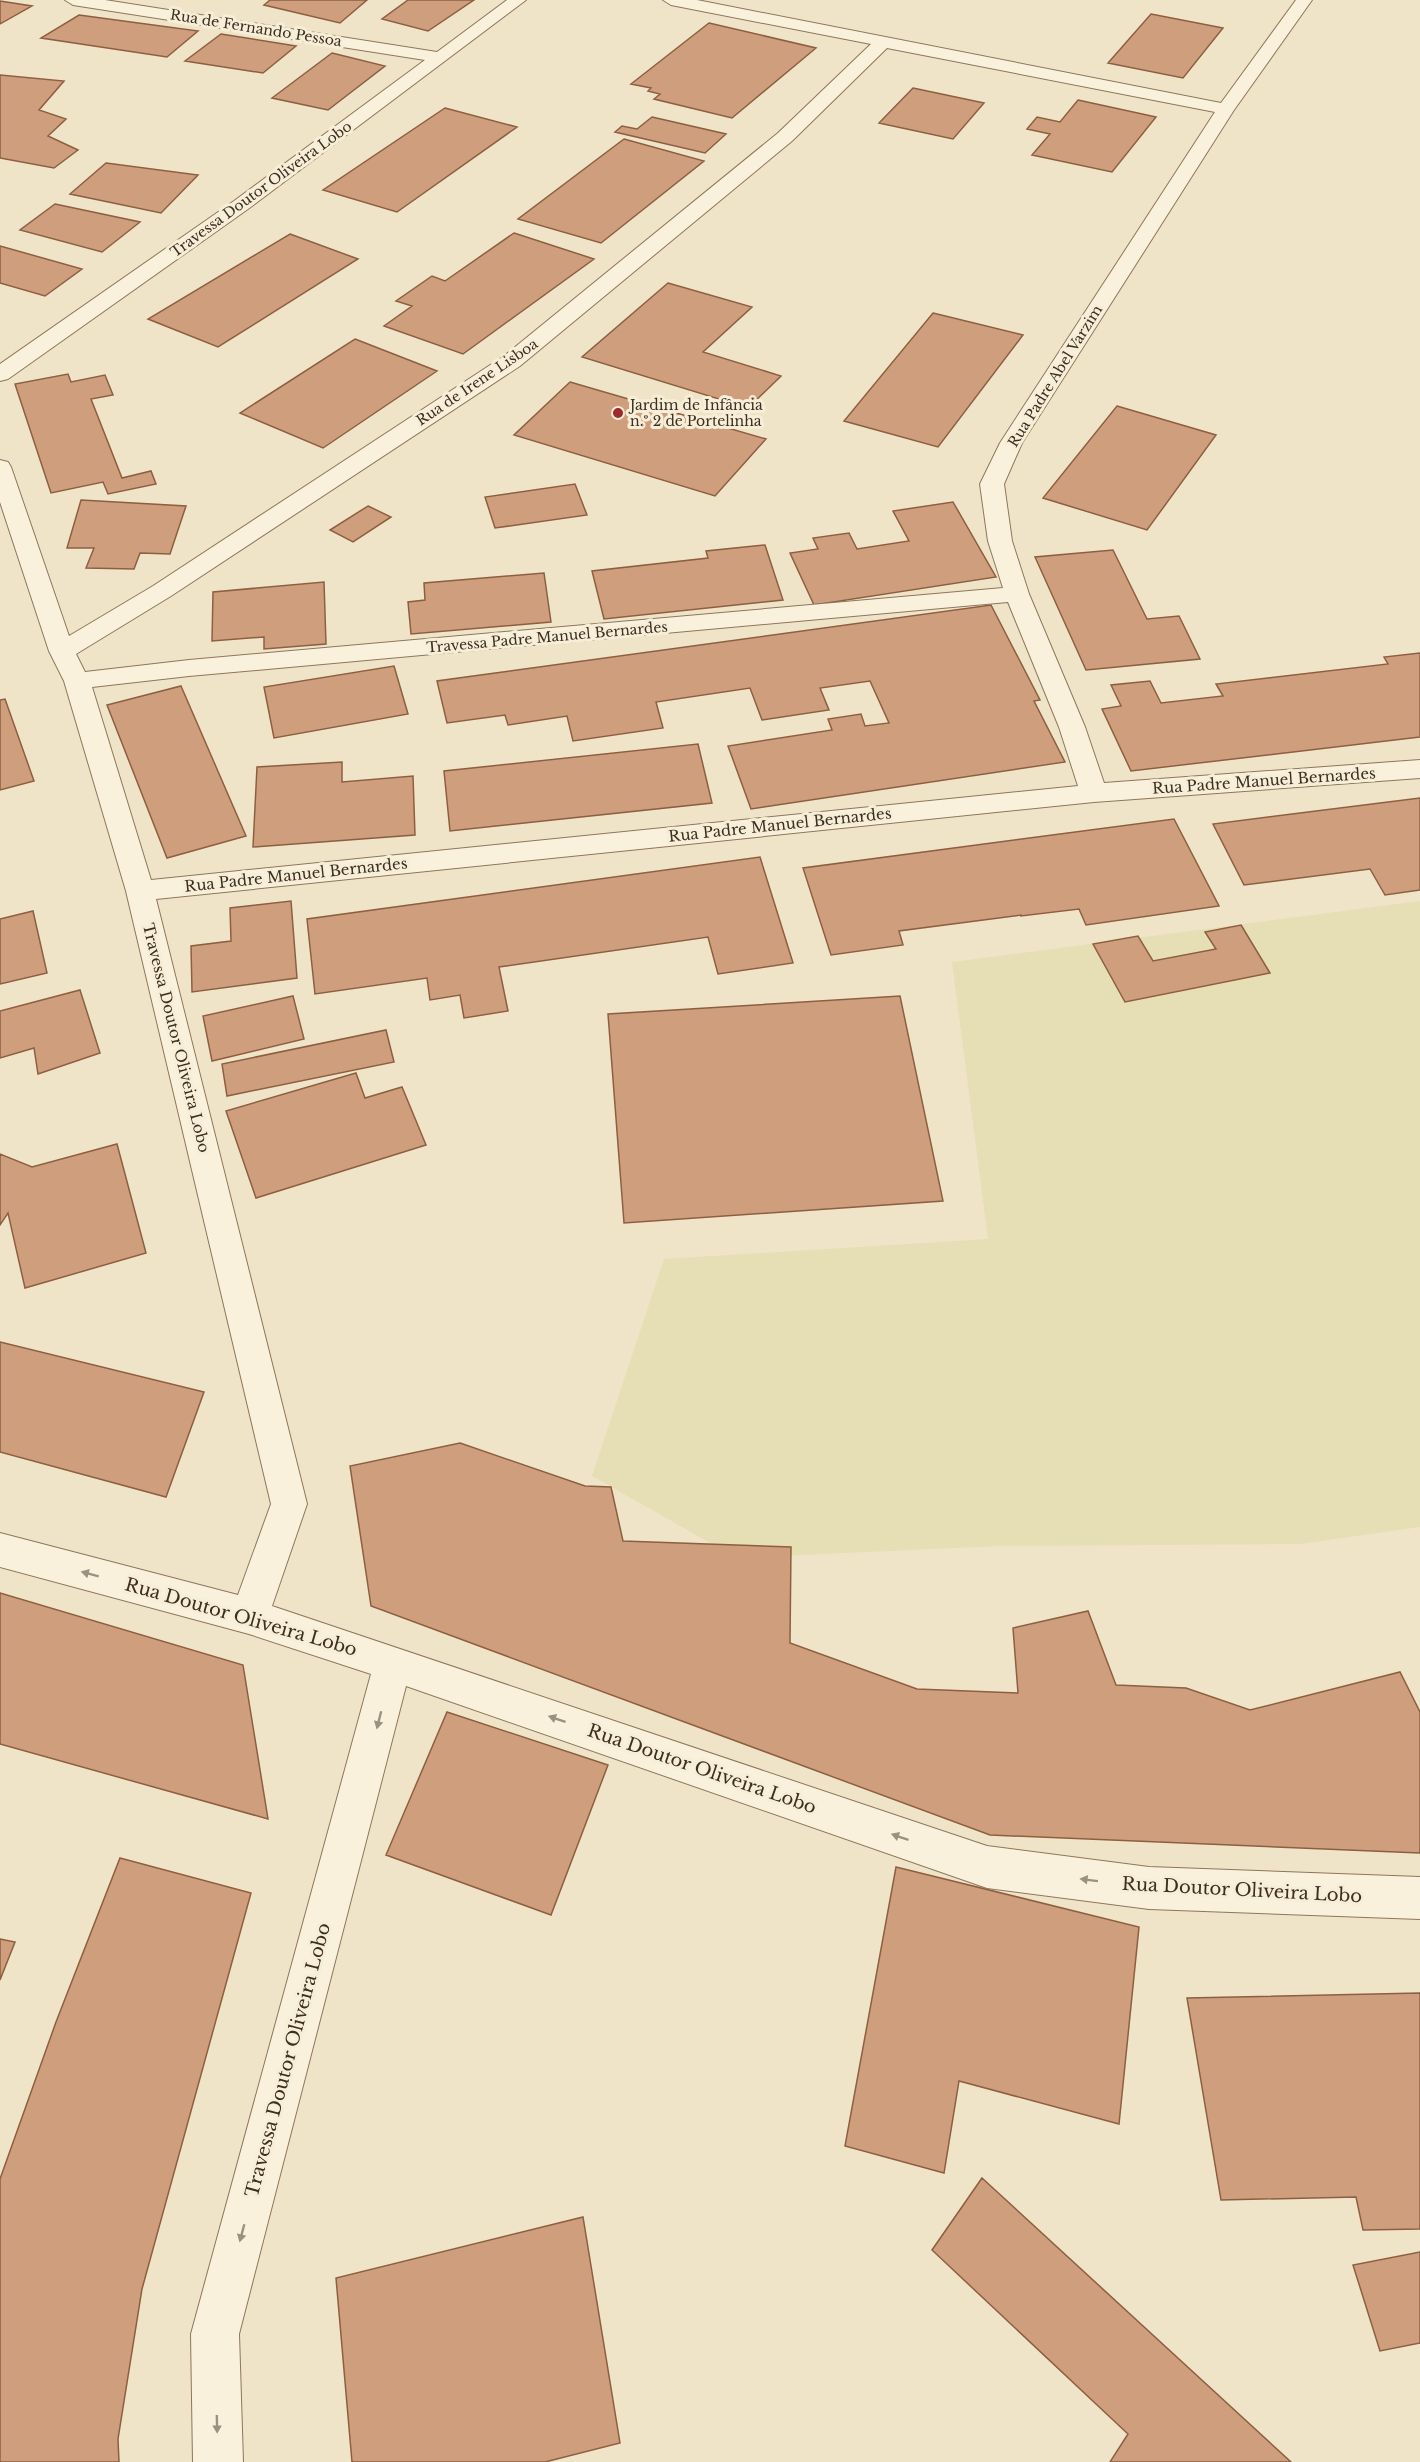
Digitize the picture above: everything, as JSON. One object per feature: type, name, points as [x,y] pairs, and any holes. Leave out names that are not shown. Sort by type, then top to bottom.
[{"type":"street","name":"Rua de Fernando Pessoa","points":[[73,0],[438,57]]},
{"type":"street","name":"Travessa Doutor Oliveira Lobo","points":[[0,374],[241,205],[518,0]]},
{"type":"street","points":[[671,0],[1226,109]]},
{"type":"street","name":"Rua Padre Abel Varzim","points":[[1094,793],[1072,727],[1017,594],[1000,541],[992,484],[1011,443],[1226,109],[1304,0]]},
{"type":"street","name":"Rua de Irene Lisboa","points":[[62,651],[162,591],[512,362],[785,137],[883,42]]},
{"type":"street","name":"Travessa Doutor Oliveira Lobo","points":[[0,467],[62,651],[77,681],[140,891],[289,1504],[249,1616]]},
{"type":"street","name":"Travessa Padre Manuel Bernardes","points":[[77,681],[189,668],[1017,594]]},
{"type":"street","name":"Rua Padre Manuel Bernardes","points":[[140,891],[1094,793],[1420,769]]},
{"type":"street","name":"Rua Doutor Oliveira Lobo","points":[[0,1550],[249,1616],[393,1663],[987,1867],[1149,1888],[1420,1898]]},
{"type":"street","name":"Travessa Doutor Oliveira Lobo","points":[[218,2462],[215,2334],[393,1663]]},
{"type":"shaded area","points":[[1420,901],[1420,1527],[1300,1544],[1000,1546],[737,1558],[592,1476],[664,1259],[988,1239],[952,962]]},
{"type":"building","points":[[270,0],[367,0],[340,23],[264,5]]},
{"type":"building","points":[[408,0],[474,0],[428,31],[382,19]]},
{"type":"building","points":[[0,1],[32,6],[0,24]]},
{"type":"building","points":[[1151,14],[1223,28],[1183,78],[1108,63]]},
{"type":"building","points":[[79,15],[198,31],[167,57],[41,38]]},
{"type":"building","points":[[709,23],[816,48],[732,118],[654,99],[660,94],[648,91],[651,88],[631,84]]},
{"type":"building","points":[[221,34],[296,46],[263,73],[185,61]]},
{"type":"building","points":[[332,53],[385,66],[328,110],[272,98]]},
{"type":"building","points":[[0,75],[64,81],[39,110],[66,119],[48,136],[78,150],[54,168],[0,158]]},
{"type":"building","points":[[913,88],[984,103],[953,139],[879,123]]},
{"type":"building","points":[[1078,100],[1156,117],[1112,172],[1032,155],[1050,134],[1027,129],[1037,117],[1060,122]]},
{"type":"building","points":[[445,108],[517,127],[397,212],[323,190]]},
{"type":"building","points":[[652,117],[726,134],[705,153],[615,132],[622,126],[637,129]]},
{"type":"building","points":[[624,139],[704,161],[601,243],[518,219]]},
{"type":"building","points":[[106,163],[198,175],[161,213],[70,194]]},
{"type":"building","points":[[55,204],[140,222],[102,252],[20,230]]},
{"type":"building","points":[[514,233],[594,259],[463,354],[384,326],[412,306],[396,301],[432,276],[445,281]]},
{"type":"building","points":[[290,234],[358,259],[218,347],[148,319]]},
{"type":"building","points":[[0,246],[82,269],[45,296],[0,283]]},
{"type":"building","points":[[668,283],[752,307],[703,352],[781,376],[748,408],[582,357]]},
{"type":"building","points":[[933,313],[1023,335],[938,447],[844,421]]},
{"type":"building","points":[[355,339],[437,371],[323,448],[240,413]]},
{"type":"building","points":[[68,374],[71,382],[105,375],[113,395],[91,399],[122,478],[151,471],[156,484],[108,494],[103,482],[51,493],[15,384]]},
{"type":"building","points":[[570,382],[766,439],[715,496],[514,435]]},
{"type":"building","points":[[1117,406],[1216,435],[1147,530],[1043,498]]},
{"type":"building","points":[[575,484],[587,515],[495,528],[485,497]]},
{"type":"building","points":[[81,500],[186,506],[170,554],[140,553],[134,569],[86,568],[94,548],[67,548]]},
{"type":"building","points":[[953,502],[996,577],[814,605],[790,553],[818,549],[813,538],[849,533],[857,549],[909,541],[893,511]]},
{"type":"building","points":[[368,506],[391,517],[353,542],[330,530]]},
{"type":"building","points":[[765,545],[783,600],[604,619],[592,571],[708,558],[706,551]]},
{"type":"building","points":[[1113,550],[1147,619],[1179,616],[1200,659],[1086,670],[1035,557]]},
{"type":"building","points":[[544,573],[551,622],[411,634],[408,602],[425,600],[424,583]]},
{"type":"building","points":[[324,582],[326,644],[264,649],[264,637],[212,641],[213,592]]},
{"type":"building","points":[[991,605],[1040,700],[1034,701],[1065,762],[751,809],[728,746],[832,730],[828,719],[861,714],[865,726],[889,723],[870,681],[820,688],[829,710],[762,720],[750,688],[656,702],[663,728],[573,741],[567,716],[508,725],[505,715],[447,723],[437,681]]},
{"type":"building","points":[[1420,653],[1420,737],[1131,771],[1102,709],[1121,706],[1111,685],[1150,681],[1161,703],[1223,696],[1216,684],[1388,664],[1384,657]]},
{"type":"building","points":[[394,666],[408,714],[274,738],[264,687]]},
{"type":"building","points":[[181,686],[246,836],[167,858],[107,705]]},
{"type":"building","points":[[5,699],[34,781],[0,790],[0,700]]},
{"type":"building","points":[[698,744],[712,803],[450,831],[444,771]]},
{"type":"building","points":[[342,762],[342,782],[413,776],[415,835],[253,847],[257,767]]},
{"type":"building","points":[[1420,798],[1420,890],[1385,895],[1370,869],[1244,885],[1213,824]]},
{"type":"building","points":[[1174,819],[1219,906],[1086,925],[1079,909],[1021,915],[899,931],[903,945],[831,955],[803,868]]},
{"type":"building","points":[[760,857],[793,963],[718,974],[708,937],[499,967],[508,1011],[464,1018],[460,995],[430,1000],[427,978],[315,994],[307,919]]},
{"type":"building","points":[[291,901],[297,978],[192,992],[191,946],[231,941],[230,908]]},
{"type":"building","points":[[33,911],[47,973],[0,984],[0,919]]},
{"type":"building","points":[[1241,925],[1270,973],[1125,1002],[1093,944],[1138,936],[1153,961],[1216,949],[1205,932]]},
{"type":"building","points":[[80,990],[100,1053],[38,1074],[34,1048],[0,1058],[0,1011]]},
{"type":"building","points":[[293,996],[304,1039],[212,1061],[203,1016]]},
{"type":"building","points":[[900,996],[943,1201],[624,1223],[608,1014]]},
{"type":"building","points":[[386,1030],[394,1062],[227,1096],[222,1064]]},
{"type":"building","points":[[356,1073],[365,1098],[402,1087],[426,1145],[256,1198],[226,1111]]},
{"type":"building","points":[[117,1144],[146,1253],[25,1288],[8,1213],[0,1225],[0,1154],[32,1167]]},
{"type":"building","points":[[0,1342],[204,1392],[166,1497],[0,1452]]},
{"type":"building","points":[[460,1443],[585,1486],[611,1487],[623,1541],[791,1547],[790,1643],[917,1689],[1018,1693],[1013,1628],[1088,1611],[1116,1685],[1186,1688],[1250,1710],[1400,1672],[1420,1712],[1420,1853],[990,1835],[371,1606],[350,1466]]},
{"type":"building","points":[[0,1593],[243,1665],[268,1819],[0,1744]]},
{"type":"building","points":[[447,1712],[608,1765],[551,1915],[386,1855]]},
{"type":"building","points":[[120,1858],[251,1893],[142,2289],[118,2439],[119,2462],[0,2462],[0,2179],[56,2022]]},
{"type":"building","points":[[896,1867],[1139,1927],[1119,2124],[959,2081],[944,2173],[845,2146]]},
{"type":"building","points":[[0,1939],[15,1942],[0,1980]]},
{"type":"building","points":[[1420,1993],[1420,2229],[1363,2230],[1356,2197],[1221,2200],[1187,1998]]},
{"type":"building","points":[[982,2178],[1291,2462],[1110,2462],[1128,2434],[932,2250]]},
{"type":"building","points":[[583,2217],[620,2443],[545,2462],[352,2462],[336,2278]]},
{"type":"building","points":[[1420,2252],[1420,2343],[1380,2351],[1353,2265]]},
{"type":"place","name":"Jardim de Infância n.º 2 de Portelinha","points":[[618,413]]}]
